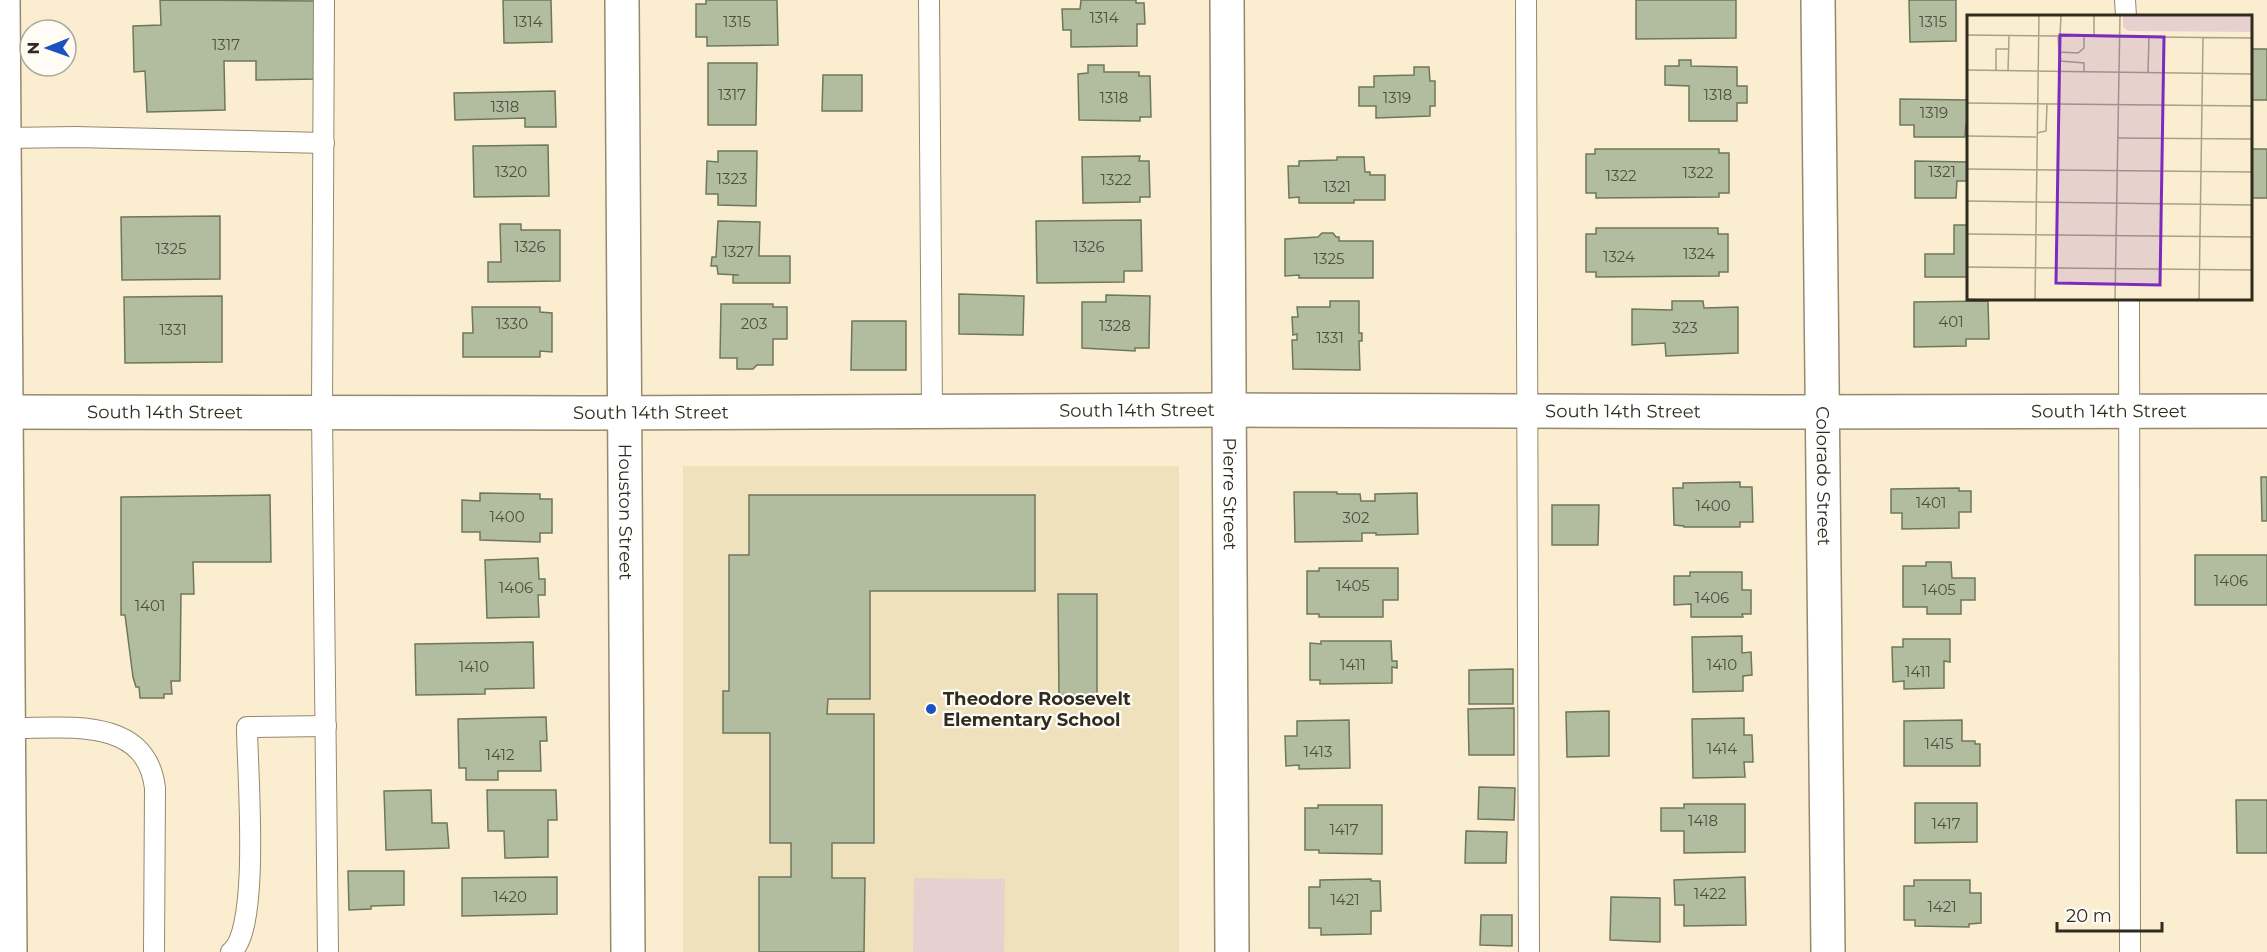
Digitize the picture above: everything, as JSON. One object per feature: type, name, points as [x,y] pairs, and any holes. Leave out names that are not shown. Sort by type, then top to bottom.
[{"type":"street","points":[[3,0],[4,637],[9,728],[7,951]]},
{"type":"street","name":"Houston Street","points":[[622,0],[628,952]]},
{"type":"street","name":"Pierre Street","points":[[1227,0],[1232,952]]},
{"type":"street","name":"Colorado Street","points":[[1818,0],[1828,952]]},
{"type":"street","name":"South 14th Street","points":[[3,412],[2267,411]]},
{"type":"lane","points":[[324,0],[322,413],[328,952]]},
{"type":"lane","points":[[929,0],[932,411]]},
{"type":"lane","points":[[1526,0],[1529,952]]},
{"type":"lane","points":[[2125,0],[2126,15]]},
{"type":"lane","points":[[4,138],[75,137],[324,143]]},
{"type":"lane","points":[[2128,300],[2130,952]]},
{"type":"lane","points":[[231,952],[239,943],[248,898],[250,844],[247,727],[326,726]]},
{"type":"lane","points":[[9,728],[101,730],[126,740],[145,756],[155,788],[154,952]]},
{"type":"shaded area","name":"Theodore Roosevelt Elementary School","points":[[683,466],[1179,466],[1179,952],[683,952]]},
{"type":"shaded area","points":[[914,878],[1005,879],[1004,952],[913,952]]},
{"type":"building","points":[[160,0],[317,1],[319,79],[256,80],[256,61],[224,61],[225,110],[147,112],[145,71],[134,72],[133,26],[161,25]]},
{"type":"building","points":[[503,0],[551,0],[552,42],[504,43]]},
{"type":"building","points":[[706,0],[777,0],[778,45],[707,46],[707,37],[696,37],[696,4],[706,4]]},
{"type":"building","points":[[1081,0],[1136,0],[1136,3],[1144,3],[1145,24],[1137,24],[1137,46],[1071,47],[1071,30],[1063,30],[1062,9],[1080,9]]},
{"type":"building","points":[[1636,0],[1736,0],[1736,38],[1636,39]]},
{"type":"building","points":[[1909,0],[1956,0],[1956,41],[1910,42]]},
{"type":"building","points":[[2252,49],[2267,49],[2267,100],[2252,100]]},
{"type":"building","points":[[1679,60],[1691,60],[1691,66],[1737,67],[1737,86],[1747,86],[1747,103],[1737,103],[1737,121],[1689,121],[1689,86],[1665,85],[1665,66],[1679,66]]},
{"type":"building","points":[[708,63],[757,63],[756,125],[708,125]]},
{"type":"building","points":[[1088,65],[1104,65],[1104,72],[1139,72],[1139,76],[1150,76],[1151,117],[1140,117],[1140,121],[1079,120],[1078,74],[1088,73]]},
{"type":"building","points":[[1414,67],[1429,67],[1430,81],[1435,81],[1435,106],[1430,106],[1430,116],[1376,118],[1376,106],[1359,106],[1359,87],[1374,87],[1374,76],[1414,75]]},
{"type":"building","points":[[823,75],[862,75],[862,111],[822,111]]},
{"type":"building","points":[[555,91],[556,127],[525,127],[525,118],[455,120],[454,93]]},
{"type":"building","points":[[1900,99],[1967,100],[1965,137],[1914,137],[1914,125],[1900,125]]},
{"type":"building","points":[[548,145],[549,196],[474,197],[473,146]]},
{"type":"building","points":[[1595,149],[1719,149],[1719,153],[1729,153],[1729,193],[1719,193],[1719,197],[1596,198],[1596,193],[1586,193],[1586,154],[1595,154]]},
{"type":"building","points":[[2252,149],[2267,149],[2267,198],[2252,198]]},
{"type":"building","points":[[718,151],[757,151],[756,206],[718,205],[718,194],[706,194],[707,161],[718,162]]},
{"type":"building","points":[[1140,156],[1139,161],[1149,161],[1150,197],[1140,197],[1140,202],[1083,203],[1082,157]]},
{"type":"building","points":[[1337,157],[1364,157],[1365,172],[1370,172],[1370,175],[1385,175],[1385,200],[1354,200],[1354,203],[1299,203],[1299,197],[1289,198],[1288,166],[1299,166],[1299,161],[1337,160]]},
{"type":"building","points":[[1915,161],[1967,162],[1967,181],[1957,181],[1956,198],[1915,198]]},
{"type":"building","points":[[220,216],[220,279],[122,280],[121,217]]},
{"type":"building","points":[[1141,220],[1142,271],[1124,271],[1124,282],[1037,283],[1036,221]]},
{"type":"building","points":[[718,221],[760,222],[759,256],[790,256],[790,283],[733,283],[733,275],[739,275],[718,274],[717,266],[711,266],[712,257],[716,257]]},
{"type":"building","points":[[500,224],[521,224],[521,230],[560,230],[560,281],[488,282],[488,262],[501,262]]},
{"type":"building","points":[[1954,225],[1967,225],[1967,277],[1925,277],[1925,254],[1954,254]]},
{"type":"building","points":[[1596,228],[1718,228],[1718,234],[1728,234],[1728,272],[1719,272],[1719,276],[1596,277],[1596,272],[1586,272],[1586,234],[1596,234]]},
{"type":"building","points":[[1322,233],[1333,233],[1339,237],[1339,241],[1373,241],[1373,278],[1285,276],[1285,239],[1318,237]]},
{"type":"building","points":[[959,294],[1024,296],[1023,335],[959,334]]},
{"type":"building","points":[[1106,295],[1150,296],[1149,348],[1135,348],[1135,351],[1082,348],[1082,302],[1106,302]]},
{"type":"building","points":[[222,296],[222,362],[125,363],[124,297]]},
{"type":"building","points":[[1330,301],[1359,301],[1359,333],[1362,333],[1362,341],[1359,341],[1360,370],[1293,369],[1292,340],[1297,340],[1297,334],[1293,335],[1292,317],[1298,317],[1297,307],[1330,307]]},
{"type":"building","points":[[1672,301],[1703,301],[1704,308],[1738,307],[1738,353],[1666,356],[1665,343],[1632,345],[1632,309],[1672,310]]},
{"type":"building","points":[[1988,301],[1989,339],[1966,339],[1966,346],[1914,347],[1914,302]]},
{"type":"building","points":[[721,304],[773,304],[773,307],[787,307],[787,339],[773,339],[773,365],[737,369],[737,358],[720,358]]},
{"type":"building","points":[[472,307],[540,307],[540,312],[552,313],[552,352],[540,351],[540,357],[463,357],[463,333],[473,333]]},
{"type":"building","points":[[852,321],[906,321],[906,370],[851,370]]},
{"type":"building","points":[[2261,477],[2267,477],[2267,521],[2262,521]]},
{"type":"building","points":[[1740,482],[1740,487],[1752,487],[1753,522],[1740,522],[1740,527],[1674,525],[1673,488],[1683,488],[1683,483]]},
{"type":"building","points":[[1959,488],[1959,491],[1971,491],[1971,512],[1959,512],[1959,528],[1902,529],[1902,513],[1891,513],[1891,489]]},
{"type":"building","points":[[1294,492],[1360,494],[1361,501],[1375,501],[1375,494],[1417,493],[1418,534],[1362,533],[1362,541],[1295,542]]},
{"type":"building","points":[[480,493],[540,494],[540,499],[552,499],[552,533],[540,533],[540,542],[480,540],[480,532],[462,532],[462,500],[480,501]]},
{"type":"building","points":[[270,495],[271,562],[193,562],[194,594],[181,594],[180,681],[171,681],[172,694],[164,694],[164,698],[140,698],[139,687],[136,687],[133,677],[125,615],[121,615],[121,497]]},
{"type":"building","points":[[749,495],[1035,495],[1035,591],[870,591],[870,699],[828,699],[827,714],[874,714],[874,843],[832,843],[832,878],[865,878],[864,952],[759,952],[759,877],[791,877],[791,843],[770,843],[770,733],[723,733],[723,691],[729,691],[729,555],[749,555]]},
{"type":"building","points":[[1552,505],[1599,505],[1598,545],[1552,545]]},
{"type":"building","points":[[2195,555],[2267,555],[2267,605],[2195,605]]},
{"type":"building","points":[[538,558],[539,579],[545,579],[545,595],[538,595],[539,617],[487,618],[485,560]]},
{"type":"building","points":[[1926,562],[1951,562],[1952,578],[1975,578],[1975,600],[1961,600],[1961,614],[1927,614],[1927,607],[1903,607],[1903,566],[1926,566]]},
{"type":"building","points":[[1319,568],[1398,568],[1398,600],[1383,600],[1383,617],[1319,617],[1319,614],[1307,614],[1307,571],[1319,571]]},
{"type":"building","points":[[1690,572],[1742,572],[1742,590],[1751,590],[1751,614],[1742,614],[1743,617],[1691,617],[1691,604],[1674,605],[1674,576],[1690,576]]},
{"type":"building","points":[[1058,594],[1097,594],[1097,695],[1059,695]]},
{"type":"building","points":[[1742,636],[1742,653],[1751,652],[1752,675],[1743,676],[1743,691],[1693,692],[1692,637]]},
{"type":"building","points":[[1903,639],[1950,639],[1950,662],[1944,661],[1944,688],[1904,689],[1904,681],[1893,682],[1892,647],[1903,647]]},
{"type":"building","points":[[1321,641],[1391,641],[1392,661],[1397,661],[1397,668],[1392,667],[1392,683],[1320,684],[1320,680],[1310,680],[1310,643],[1321,644]]},
{"type":"building","points":[[533,642],[534,688],[485,689],[485,694],[416,695],[415,644]]},
{"type":"building","points":[[1513,669],[1513,704],[1469,704],[1469,670]]},
{"type":"building","points":[[1514,708],[1514,755],[1469,755],[1468,709]]},
{"type":"building","points":[[1609,711],[1609,756],[1567,757],[1566,712]]},
{"type":"building","points":[[546,717],[547,741],[540,741],[541,771],[498,771],[498,780],[466,780],[466,768],[459,768],[458,719]]},
{"type":"building","points":[[1744,718],[1744,735],[1752,735],[1753,762],[1744,762],[1745,777],[1693,778],[1692,719]]},
{"type":"building","points":[[1349,720],[1350,768],[1299,769],[1299,765],[1286,766],[1285,736],[1297,736],[1297,721]]},
{"type":"building","points":[[1962,720],[1962,741],[1975,741],[1975,744],[1980,744],[1980,766],[1904,766],[1904,721]]},
{"type":"building","points":[[1479,787],[1515,788],[1514,820],[1478,819]]},
{"type":"building","points":[[431,790],[432,823],[447,823],[449,848],[386,850],[384,791]]},
{"type":"building","points":[[487,790],[556,790],[557,820],[548,820],[548,857],[505,858],[504,831],[488,831]]},
{"type":"building","points":[[2236,800],[2267,800],[2267,853],[2237,853]]},
{"type":"building","points":[[1915,803],[1977,803],[1977,842],[1915,843]]},
{"type":"building","points":[[1684,804],[1745,804],[1745,852],[1684,853],[1684,831],[1661,831],[1661,808],[1684,808]]},
{"type":"building","points":[[1318,805],[1382,805],[1382,854],[1319,853],[1319,850],[1305,850],[1305,808],[1318,808]]},
{"type":"building","points":[[1466,831],[1507,832],[1506,863],[1465,863]]},
{"type":"building","points":[[348,871],[404,871],[404,905],[371,906],[371,909],[349,910]]},
{"type":"building","points":[[557,877],[557,914],[462,916],[462,878]]},
{"type":"building","points":[[1745,877],[1746,925],[1684,926],[1684,905],[1675,905],[1674,880]]},
{"type":"building","points":[[1371,879],[1371,881],[1380,881],[1381,911],[1371,911],[1371,934],[1321,935],[1321,928],[1309,928],[1309,887],[1320,887],[1320,880]]},
{"type":"building","points":[[1914,880],[1970,880],[1970,893],[1981,893],[1981,923],[1969,924],[1969,927],[1915,926],[1915,920],[1904,920],[1904,886],[1914,886]]},
{"type":"building","points":[[1611,897],[1660,898],[1660,942],[1610,940]]},
{"type":"building","points":[[1481,915],[1512,915],[1512,946],[1480,945]]},
{"type":"place","name":"Theodore Roosevelt Elementary School","points":[[931,709]]}]
